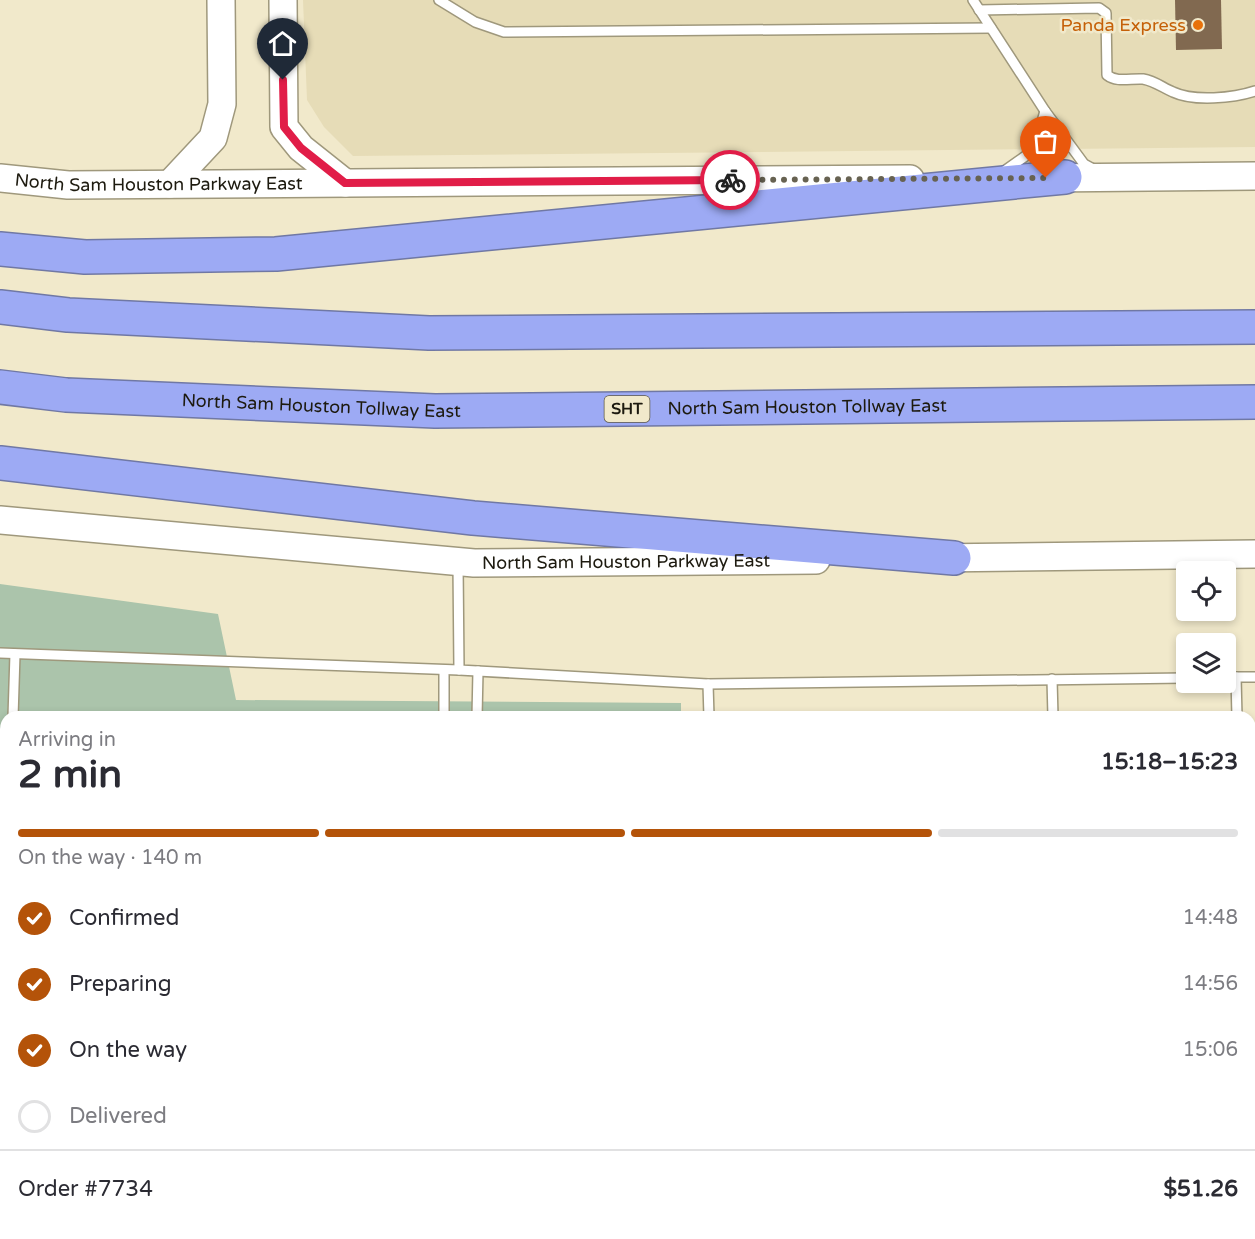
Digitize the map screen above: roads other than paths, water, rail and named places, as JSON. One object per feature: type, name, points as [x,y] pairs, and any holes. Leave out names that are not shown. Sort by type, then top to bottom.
[{"type":"highway","points":[[0,249],[85,257],[276,254],[1065,177]]},
{"type":"highway","points":[[0,308],[68,315],[429,333],[1255,327]]},
{"type":"highway","name":"North Sam Houston Tollway East","points":[[0,387],[66,394],[435,411],[1255,402]]},
{"type":"highway","points":[[0,463],[472,518],[954,558]]},
{"type":"main road","points":[[170,184],[213,138],[222,104],[221,0]]},
{"type":"main road","points":[[283,0],[284,127],[301,148],[345,183]]},
{"type":"main road","name":"North Sam Houston Parkway East","points":[[0,178],[68,185],[1255,176]]},
{"type":"main road","name":"North Sam Houston Parkway East","points":[[0,520],[474,563],[1255,555]]},
{"type":"lane","points":[[440,0],[475,21],[504,32],[991,28]]},
{"type":"lane","points":[[973,0],[1045,111],[1084,164],[1108,177]]},
{"type":"lane","points":[[979,10],[1099,8],[1106,13],[1107,75],[1112,79],[1144,79],[1174,93],[1189,97],[1241,95],[1255,91]]},
{"type":"lane","points":[[992,178],[1017,164],[1034,150],[1045,111]]},
{"type":"lane","points":[[458,562],[459,670]]},
{"type":"lane","points":[[0,653],[459,670],[708,684],[1176,678]]},
{"type":"lane","points":[[13,711],[15,654]]},
{"type":"lane","points":[[444,670],[444,711]]},
{"type":"lane","points":[[477,711],[478,671]]},
{"type":"lane","points":[[1238,711],[1236,677],[1255,677]]},
{"type":"lane","points":[[1052,679],[1053,711]]},
{"type":"lane","points":[[708,684],[709,711]]},
{"type":"place","name":"Panda Express","points":[[1198,25]]}]
